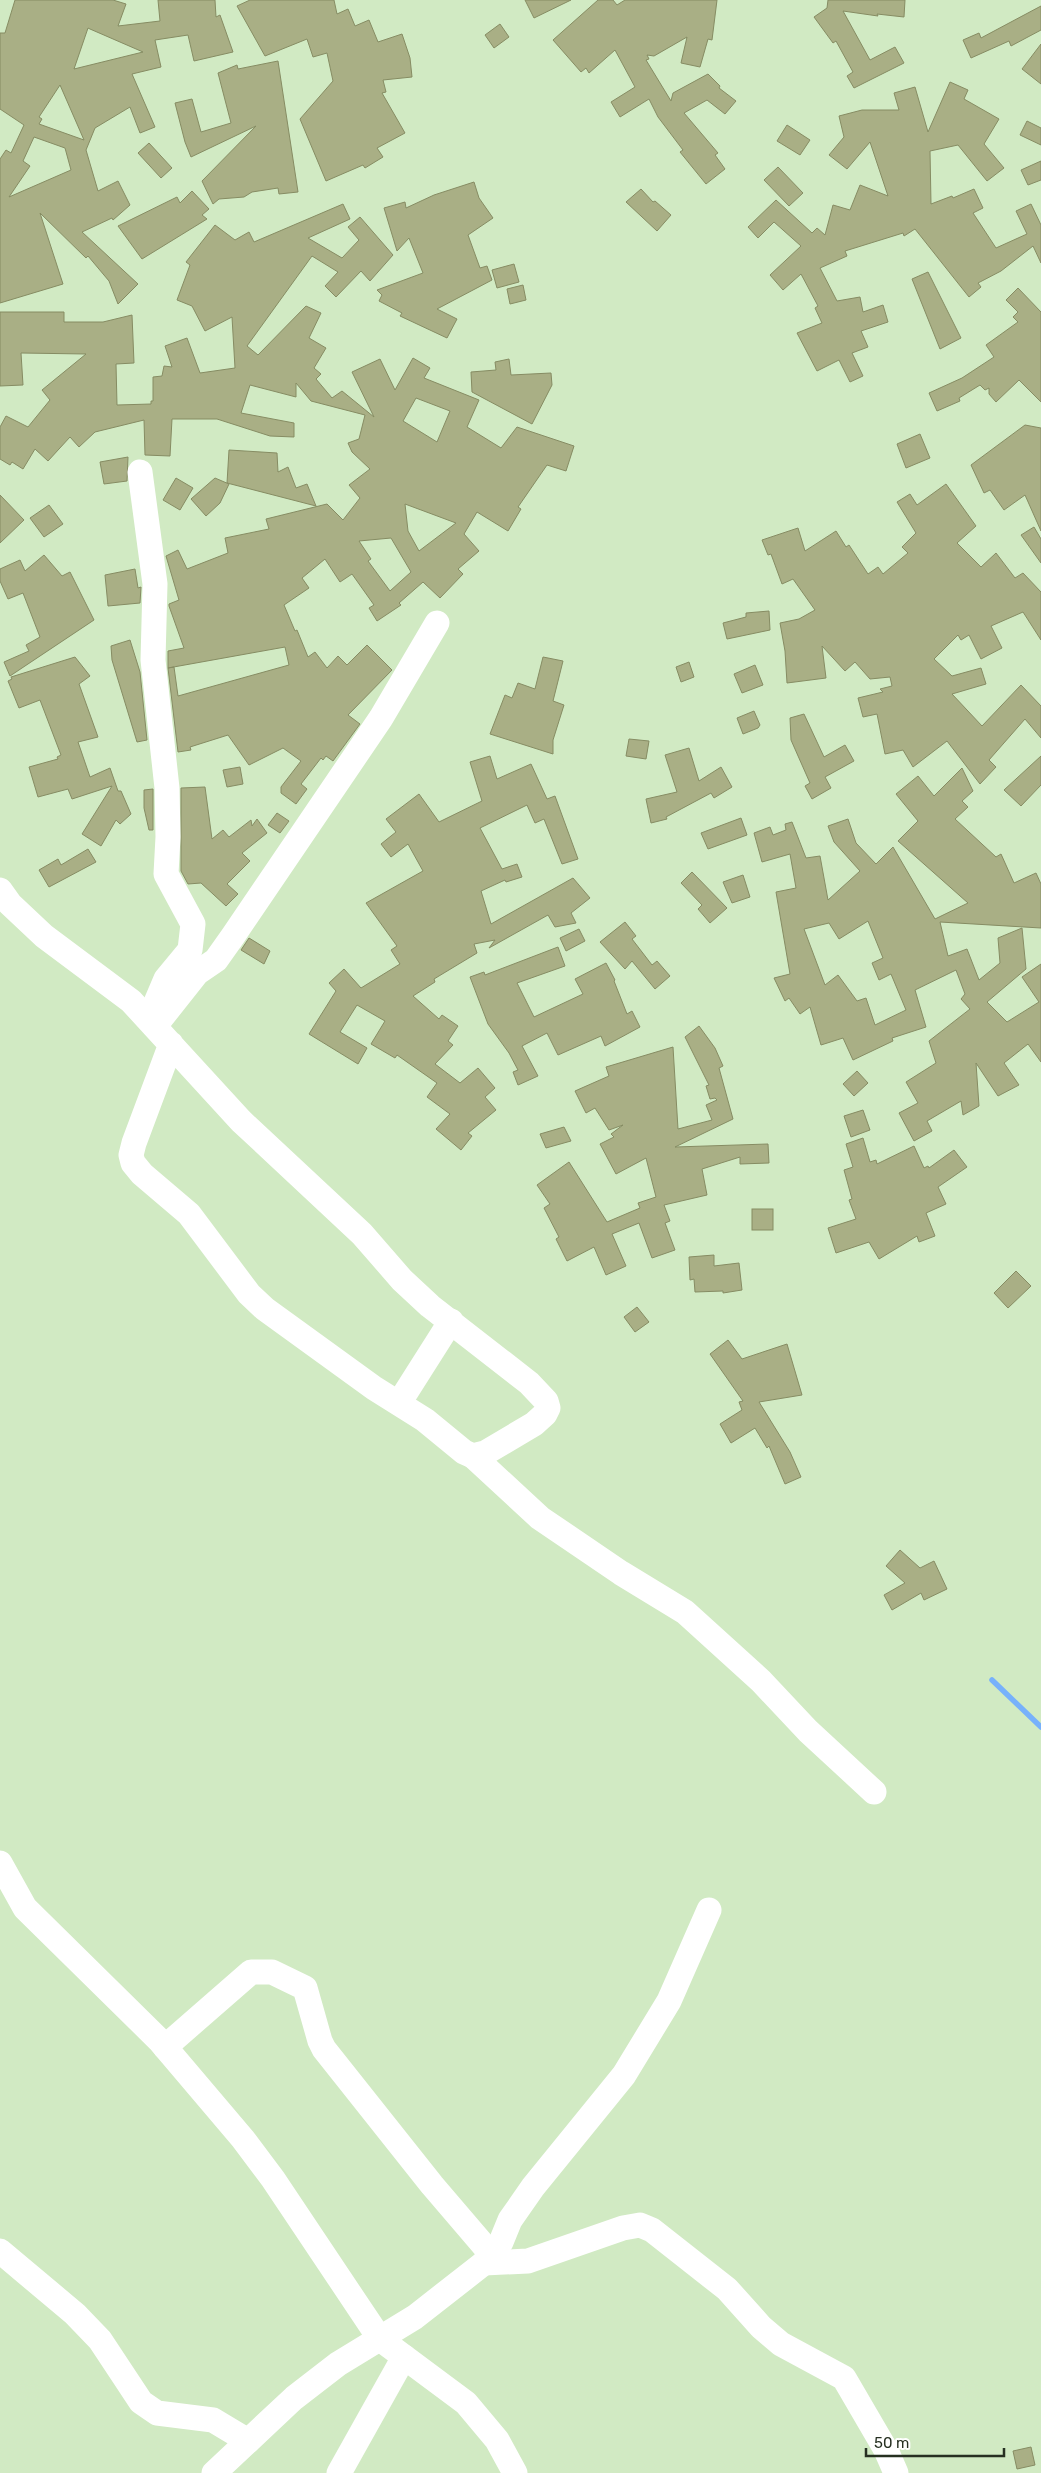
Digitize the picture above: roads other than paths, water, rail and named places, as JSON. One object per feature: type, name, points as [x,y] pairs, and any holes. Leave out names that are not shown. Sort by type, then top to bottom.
[{"type":"street","points":[[140,472],[155,584],[153,660],[167,788],[168,837],[166,874],[193,924],[190,950],[166,979],[158,1030],[131,1155],[133,1163],[142,1174],[190,1214],[249,1294],[265,1309],[374,1388],[425,1420],[464,1452],[472,1456],[540,1518],[621,1573],[685,1612],[761,1681],[808,1731],[874,1792]]},
{"type":"street","points":[[158,1030],[197,973],[216,960],[238,929],[381,718],[437,623]]},
{"type":"street","points":[[0,890],[10,904],[44,936],[131,1001],[241,1121],[362,1234],[402,1280],[430,1306],[529,1383],[546,1401],[548,1408],[545,1414],[534,1424],[485,1453],[472,1456]]},
{"type":"street","points":[[399,1403],[451,1321]]},
{"type":"street","points":[[0,1863],[25,1908],[165,2047],[243,2139],[267,2171],[380,2339],[466,2403],[497,2440],[515,2473]]},
{"type":"street","points":[[214,2473],[294,2398],[331,2369],[415,2317],[487,2259],[501,2242],[510,2220],[524,2198],[624,2075],[669,2001],[709,1910]]},
{"type":"street","points":[[165,2047],[251,1972],[272,1972],[305,1988],[324,2049],[432,2185],[487,2259]]},
{"type":"street","points":[[487,2259],[528,2260],[556,2253],[623,2228],[640,2225],[652,2230],[727,2289],[761,2327],[780,2344],[844,2378],[886,2450],[896,2473]]},
{"type":"street","points":[[0,2251],[74,2314],[100,2340],[142,2402],[157,2413],[213,2420],[248,2441]]},
{"type":"street","points":[[339,2473],[404,2357]]},
{"type":"waterway","points":[[992,1680],[1041,1727]]}]
